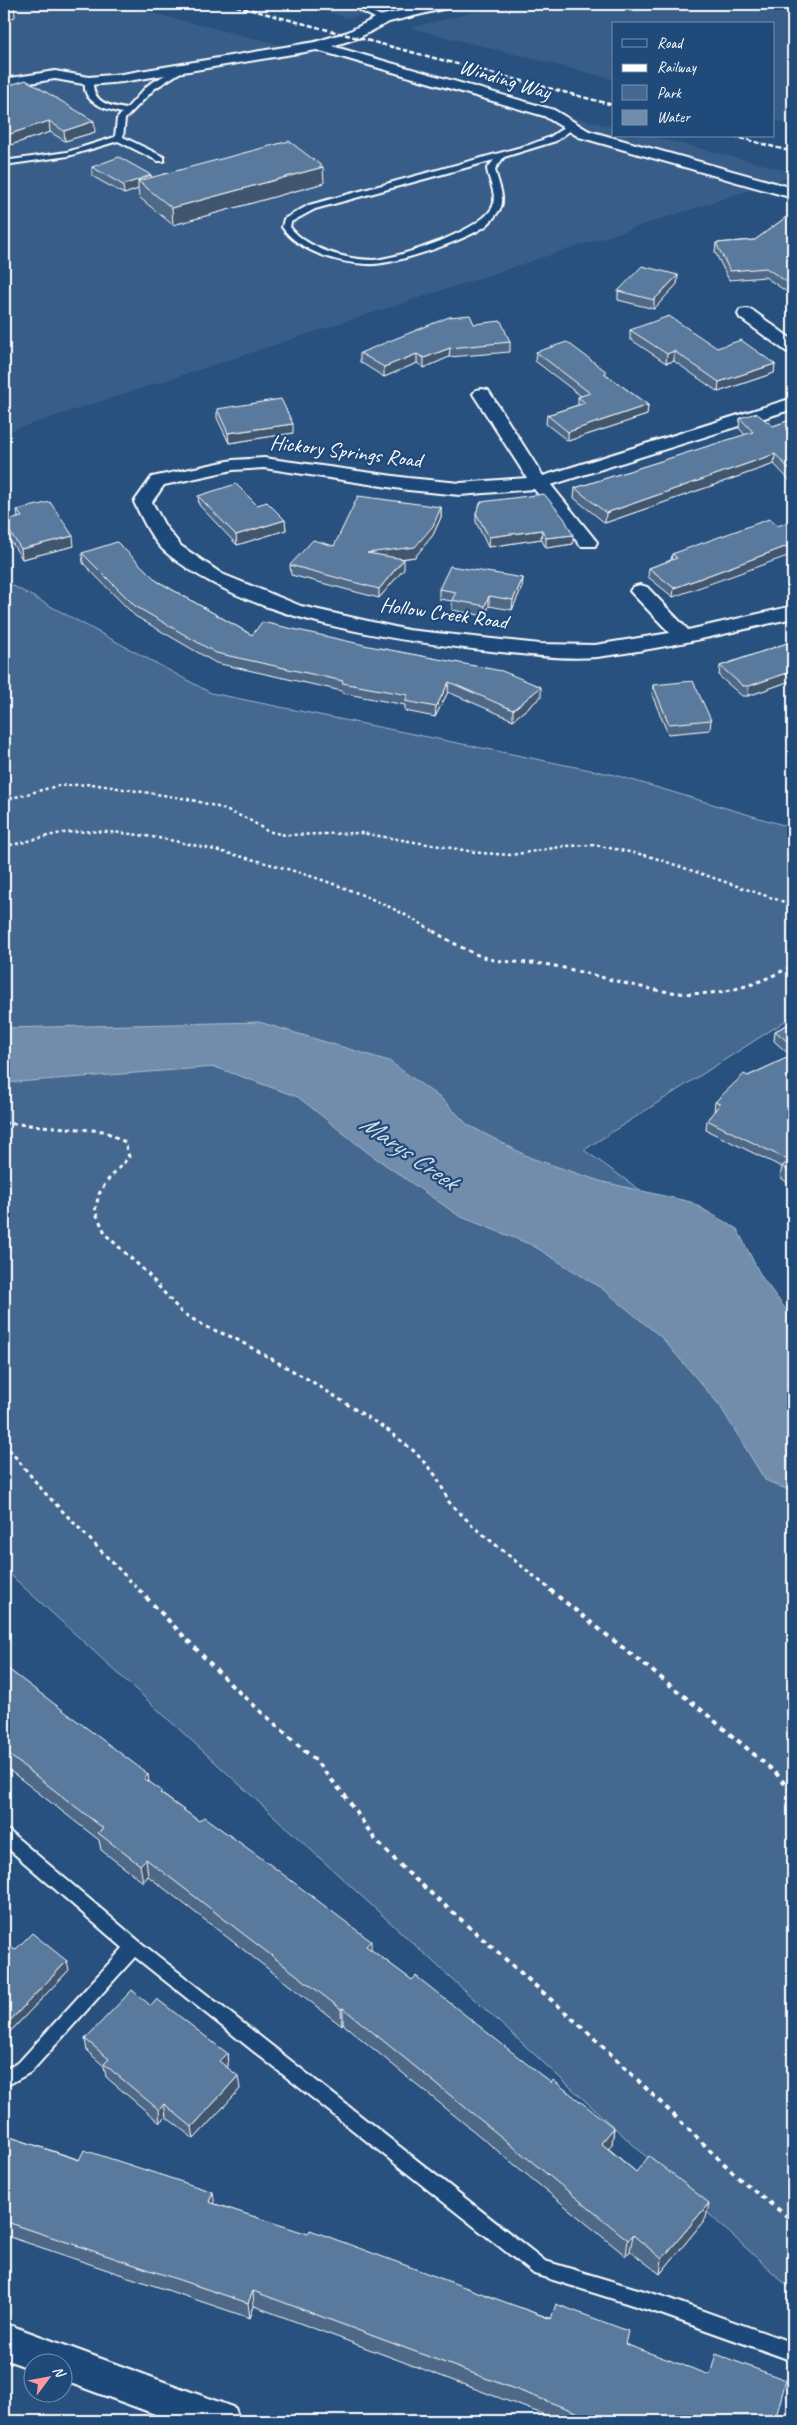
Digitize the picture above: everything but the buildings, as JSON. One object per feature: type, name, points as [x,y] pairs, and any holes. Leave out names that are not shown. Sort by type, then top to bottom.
[{"type":"street","name":"Winding Way","points":[[4,82],[55,76],[88,81],[183,68],[317,46],[352,36],[384,19],[446,4]]},
{"type":"street","name":"Winding Way","points":[[317,46],[550,113],[584,134],[793,193]]},
{"type":"street","points":[[746,314],[793,348]]},
{"type":"street","points":[[482,394],[539,483],[588,542]]},
{"type":"street","name":"Hickory Springs Road","points":[[152,490],[158,481],[176,476],[233,465],[264,463],[408,484],[460,489],[539,483],[793,403]]},
{"type":"street","name":"Hollow Creek Road","points":[[152,490],[143,502],[156,528],[174,550],[215,578],[295,610],[408,636],[540,650],[595,651],[684,637],[793,612]]},
{"type":"street","points":[[640,591],[684,637]]},
{"type":"street","points":[[4,2341],[222,2421]]},
{"type":"lane","points":[[350,4],[384,19]]},
{"type":"lane","points":[[119,138],[121,119],[151,87],[183,68]]},
{"type":"lane","points":[[88,81],[90,97],[99,104],[128,112]]},
{"type":"lane","points":[[501,156],[491,169],[498,200],[497,207],[484,224],[460,235],[407,254],[374,262],[351,261],[313,247],[291,234],[286,228],[287,221],[312,207],[501,156],[553,139],[571,127]]},
{"type":"lane","points":[[4,163],[68,154],[119,138],[161,159]]},
{"type":"lane","points":[[4,1836],[134,1947],[540,2268],[661,2305],[793,2352]]},
{"type":"lane","points":[[4,2079],[25,2068],[134,1947]]},
{"type":"path","points":[[4,800],[57,786],[92,784],[188,798],[248,819],[267,831],[285,835],[361,833],[482,853],[510,855],[566,846],[595,845],[649,856],[793,905]]},
{"type":"path","points":[[4,846],[54,833],[81,831],[147,837],[211,849],[298,873],[361,894],[404,913],[468,951],[488,958],[539,963],[652,990],[689,996],[720,993],[766,980],[793,965]]},
{"type":"path","points":[[4,1123],[104,1131],[125,1142],[129,1156],[99,1194],[95,1211],[106,1235],[147,1273],[181,1312],[204,1326],[234,1338],[311,1381],[381,1426],[416,1452],[437,1477],[449,1502],[474,1527],[622,1649],[704,1712],[776,1773],[793,1794]]},
{"type":"path","points":[[4,1443],[44,1492],[230,1684],[315,1760],[346,1797],[374,1838],[405,1870],[592,2036],[744,2182],[793,2221]]},
{"type":"shaded area","points":[[4,4],[116,4],[612,127],[612,138],[659,138],[793,172],[793,176],[4,433]]},
{"type":"shaded area","points":[[296,4],[409,4],[348,18]]},
{"type":"shaded area","points":[[505,4],[793,4],[793,125],[774,120],[774,22],[612,22],[612,79],[410,28]]},
{"type":"green space","points":[[4,581],[211,693],[615,775],[793,828],[793,1016],[584,1150],[761,1276],[793,1358],[793,2291],[4,1569]]},
{"type":"water","name":"Marys Creek","points":[[259,1022],[389,1061],[443,1100],[468,1125],[531,1158],[603,1182],[691,1202],[737,1229],[761,1276],[793,1319],[793,1492],[765,1480],[720,1406],[662,1338],[604,1290],[532,1245],[459,1216],[367,1152],[298,1097],[215,1067],[4,1083],[4,1028]]},
{"type":"railway","points":[[229,4],[612,105]]},
{"type":"railway","points":[[740,138],[793,152]]}]
